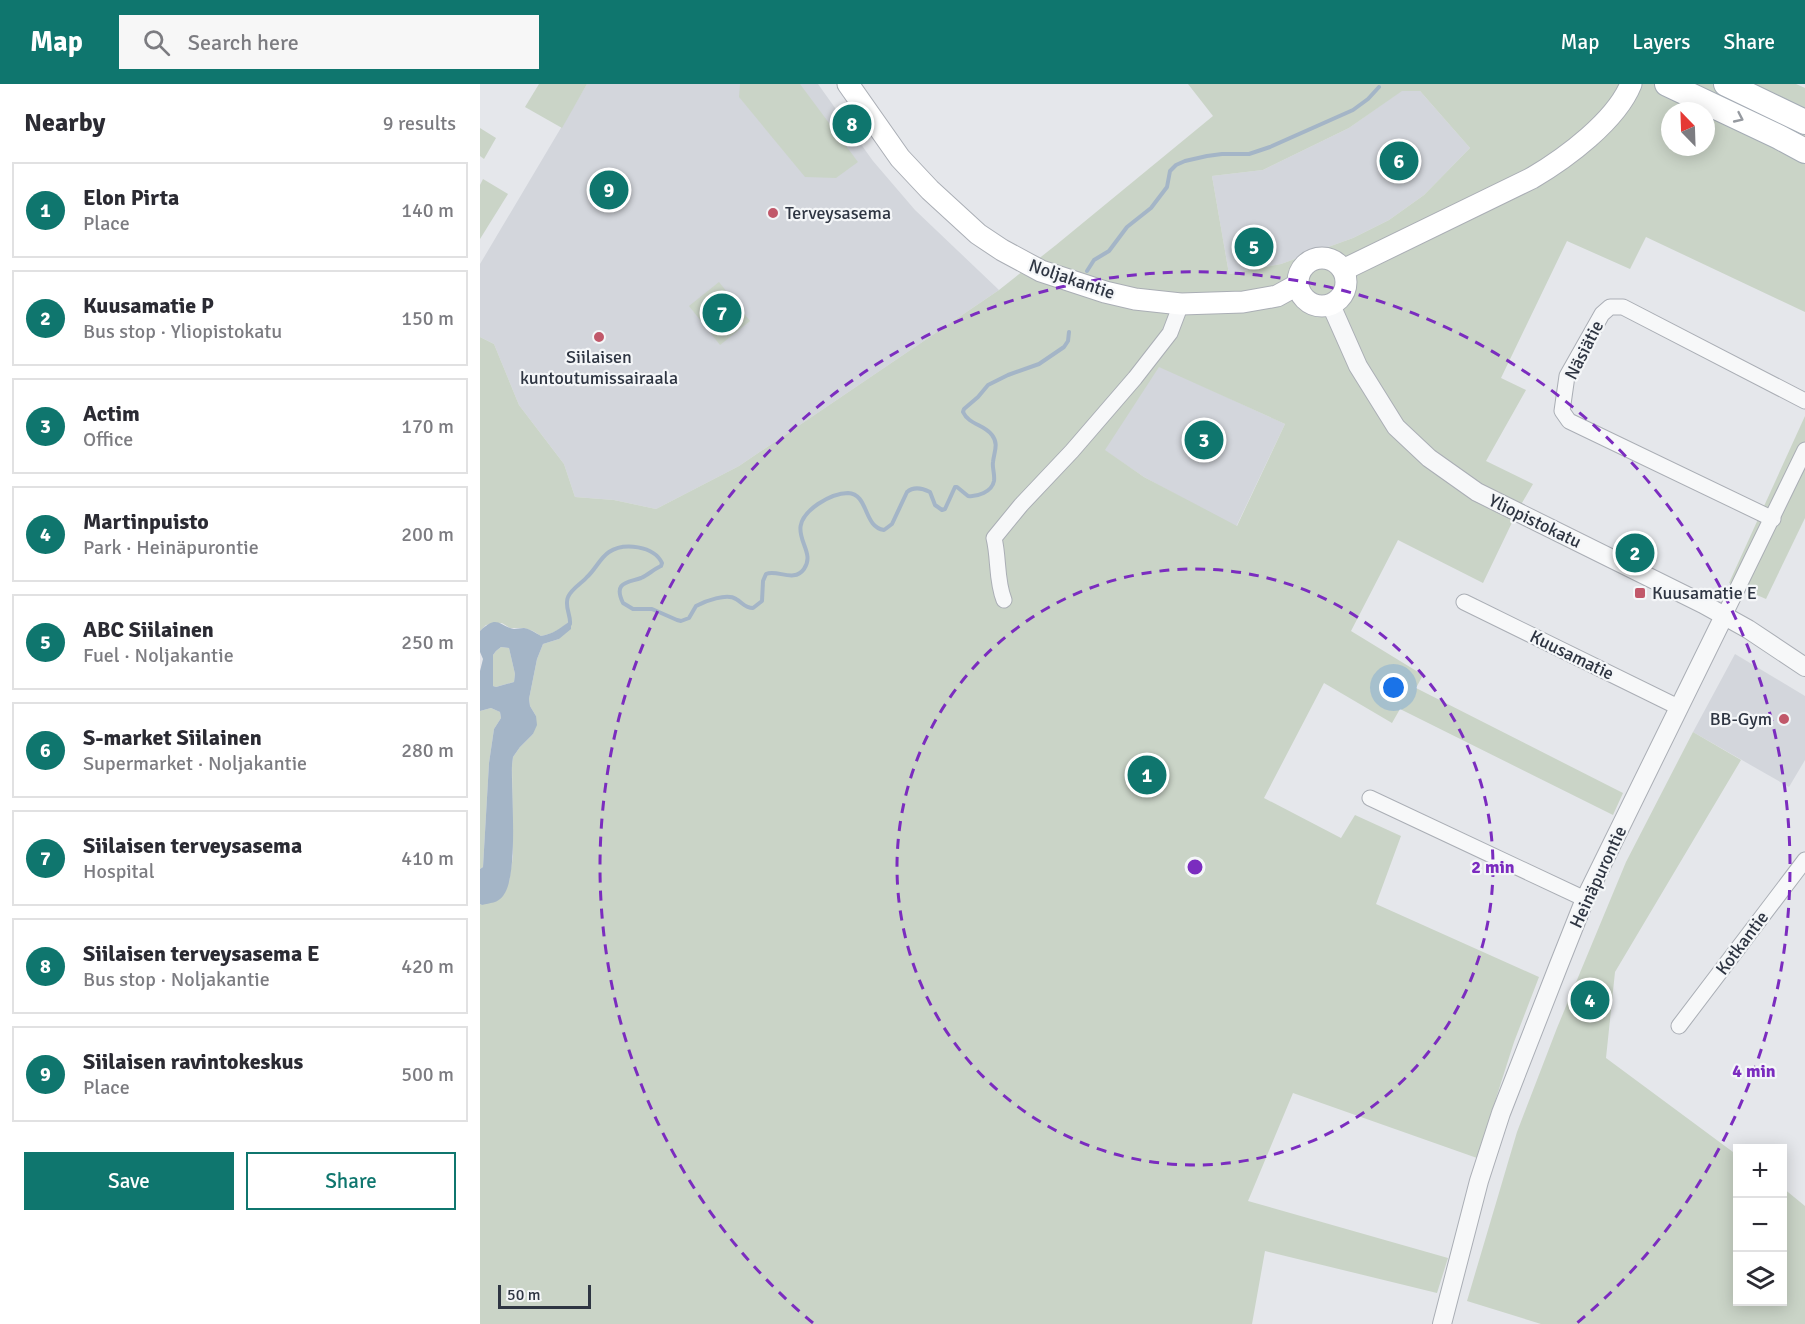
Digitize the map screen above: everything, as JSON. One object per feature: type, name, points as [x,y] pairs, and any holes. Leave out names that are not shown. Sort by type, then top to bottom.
[{"type":"main road","name":"Noljakantie","points":[[848,84],[900,158],[954,213],[986,240],[1041,272],[1075,284],[1135,299],[1180,304],[1243,302],[1277,296],[1298,285]]},
{"type":"main road","points":[[1344,270],[1532,178],[1558,162],[1582,143],[1624,100],[1631,84]]},
{"type":"main road","points":[[1667,84],[1805,151]]},
{"type":"main road","points":[[1726,84],[1805,122]]},
{"type":"main road","points":[[1322,257],[1338,263],[1344,270],[1346,286],[1338,301],[1321,307],[1312,305],[1300,293],[1298,278],[1306,263],[1322,257]]},
{"type":"street","points":[[1004,600],[999,586],[994,538],[1122,394],[1170,333],[1180,304]]},
{"type":"street","name":"Yliopistokatu","points":[[1330,305],[1358,366],[1396,427],[1429,458],[1478,492],[1724,616],[1805,667]]},
{"type":"street","name":"Näsiätie","points":[[1773,519],[1569,421],[1562,411],[1567,376],[1602,314],[1610,307],[1623,307],[1805,401]]},
{"type":"street","name":"Heinäpurontie","points":[[1442,1324],[1479,1181],[1501,1113],[1585,899],[1805,450]]},
{"type":"street","name":"Kuusamatie","points":[[1464,602],[1680,708]]},
{"type":"street","points":[[1370,798],[1585,899]]},
{"type":"street","name":"Kotkantie","points":[[1678,1026],[1805,860]]},
{"type":"shaded area","points":[[539,84],[587,84],[562,128],[525,107]]},
{"type":"shaded area","points":[[587,84],[818,84],[873,161],[915,210],[999,290],[739,466],[656,509],[614,500],[575,497],[564,464],[519,405],[494,344],[480,337],[480,264]]},
{"type":"shaded area","points":[[740,84],[800,84],[858,162],[836,178],[805,177],[739,97]]},
{"type":"shaded area","points":[[1188,84],[1796,84],[1805,88],[1805,312],[1646,237],[1630,269],[1567,241],[1501,378],[1526,390],[1486,461],[1533,484],[1483,583],[1398,540],[1351,631],[1423,675],[1416,688],[1623,793],[1613,815],[1400,709],[1392,723],[1324,683],[1264,798],[1341,838],[1355,815],[1401,836],[1376,904],[1539,977],[1514,1042],[1477,1158],[1293,1093],[1248,1201],[1448,1258],[1437,1293],[1265,1251],[1252,1324],[480,1324],[480,904],[482,905],[509,882],[513,856],[513,757],[533,734],[536,716],[529,699],[537,659],[543,644],[559,639],[570,621],[557,631],[541,636],[524,628],[510,628],[502,623],[486,625],[480,631],[480,337],[494,344],[519,405],[564,464],[575,497],[614,500],[656,509],[739,466],[999,290],[1213,116]],"holes":[[[1402,91],[1420,91],[1470,148],[1424,195],[1389,220],[1353,238],[1281,264],[1229,274],[1212,176],[1263,170],[1349,128]],[[1159,367],[1285,424],[1237,526],[1144,477],[1105,450]]]},
{"type":"shaded area","points":[[1401,91],[1420,91],[1470,148],[1424,195],[1389,220],[1353,238],[1281,264],[1229,274],[1212,176],[1263,170],[1349,128]]},
{"type":"shaded area","points":[[480,128],[496,138],[484,159],[480,156]]},
{"type":"shaded area","points":[[483,179],[508,194],[480,239],[480,185]]},
{"type":"shaded area","points":[[719,282],[750,321],[720,345],[689,306]]},
{"type":"shaded area","points":[[1159,366],[1285,424],[1236,527],[1144,477],[1104,450]]},
{"type":"shaded area","points":[[1805,416],[1805,518],[1766,599],[1729,583]]},
{"type":"shaded area","points":[[501,647],[509,648],[515,674],[514,682],[496,687],[493,686],[493,655]]},
{"type":"shaded area","points":[[1735,654],[1805,696],[1805,760],[1789,787],[1693,732]]},
{"type":"shaded area","points":[[491,708],[500,712],[501,718],[494,729],[489,763],[483,867],[480,869],[480,711]]},
{"type":"shaded area","points":[[1693,732],[1741,760],[1615,972],[1606,1058],[1733,1152],[1733,1306],[1787,1306],[1787,1191],[1805,1206],[1805,1324],[1541,1324],[1467,1301],[1517,1132],[1557,1028],[1626,862]]},
{"type":"water","points":[[571,620],[571,629],[559,639],[543,644],[537,659],[529,699],[537,725],[533,734],[513,757],[513,853],[508,886],[499,900],[482,905],[480,904],[480,869],[483,867],[489,763],[494,729],[501,718],[500,712],[491,708],[480,711],[480,671],[483,659],[480,652],[480,631],[494,622],[509,628],[523,628],[541,636],[553,632]],"holes":[[[501,647],[509,648],[515,674],[514,682],[493,686],[493,655]]]},
{"type":"waterway","points":[[1087,271],[1094,260],[1109,251],[1127,227],[1151,208],[1167,187],[1170,171],[1176,165],[1207,156],[1249,154],[1270,147],[1353,110],[1379,87]]},
{"type":"waterway","points":[[570,624],[567,604],[569,594],[609,552],[615,549],[622,547],[646,549],[658,557],[662,563],[644,577],[623,584],[620,591],[623,603],[633,609],[652,609],[681,621],[689,618],[696,606],[722,597],[732,597],[753,608],[762,601],[763,581],[766,574],[795,575],[800,573],[807,561],[800,531],[801,523],[818,504],[832,496],[844,493],[855,495],[860,499],[872,523],[884,530],[892,524],[907,492],[912,489],[930,492],[935,505],[942,510],[945,509],[955,487],[968,496],[984,493],[994,481],[995,442],[989,431],[966,416],[964,409],[988,385],[1039,364],[1064,347],[1068,341],[1069,332]]},
{"type":"place","name":"Siilaisen terveysasema E","points":[[852,124]]},
{"type":"place","name":"S-market Siilainen","points":[[1399,161]]},
{"type":"place","name":"Siilaisen ravintokeskus","points":[[609,190]]},
{"type":"place","name":"Terveysasema","points":[[773,213]]},
{"type":"place","name":"ABC Siilainen","points":[[1254,247]]},
{"type":"place","name":"Siilaisen terveysasema","points":[[722,313]]},
{"type":"place","name":"Siilaisen kuntoutumissairaala","points":[[599,337]]},
{"type":"place","name":"Actim","points":[[1204,440]]},
{"type":"place","name":"Kuusamatie P","points":[[1635,553]]},
{"type":"place","name":"Kuusamatie E","points":[[1640,593]]},
{"type":"place","name":"BB-Gym","points":[[1784,719]]},
{"type":"place","name":"Elon Pirta","points":[[1147,775]]},
{"type":"place","name":"Martinpuisto","points":[[1590,1000]]}]
